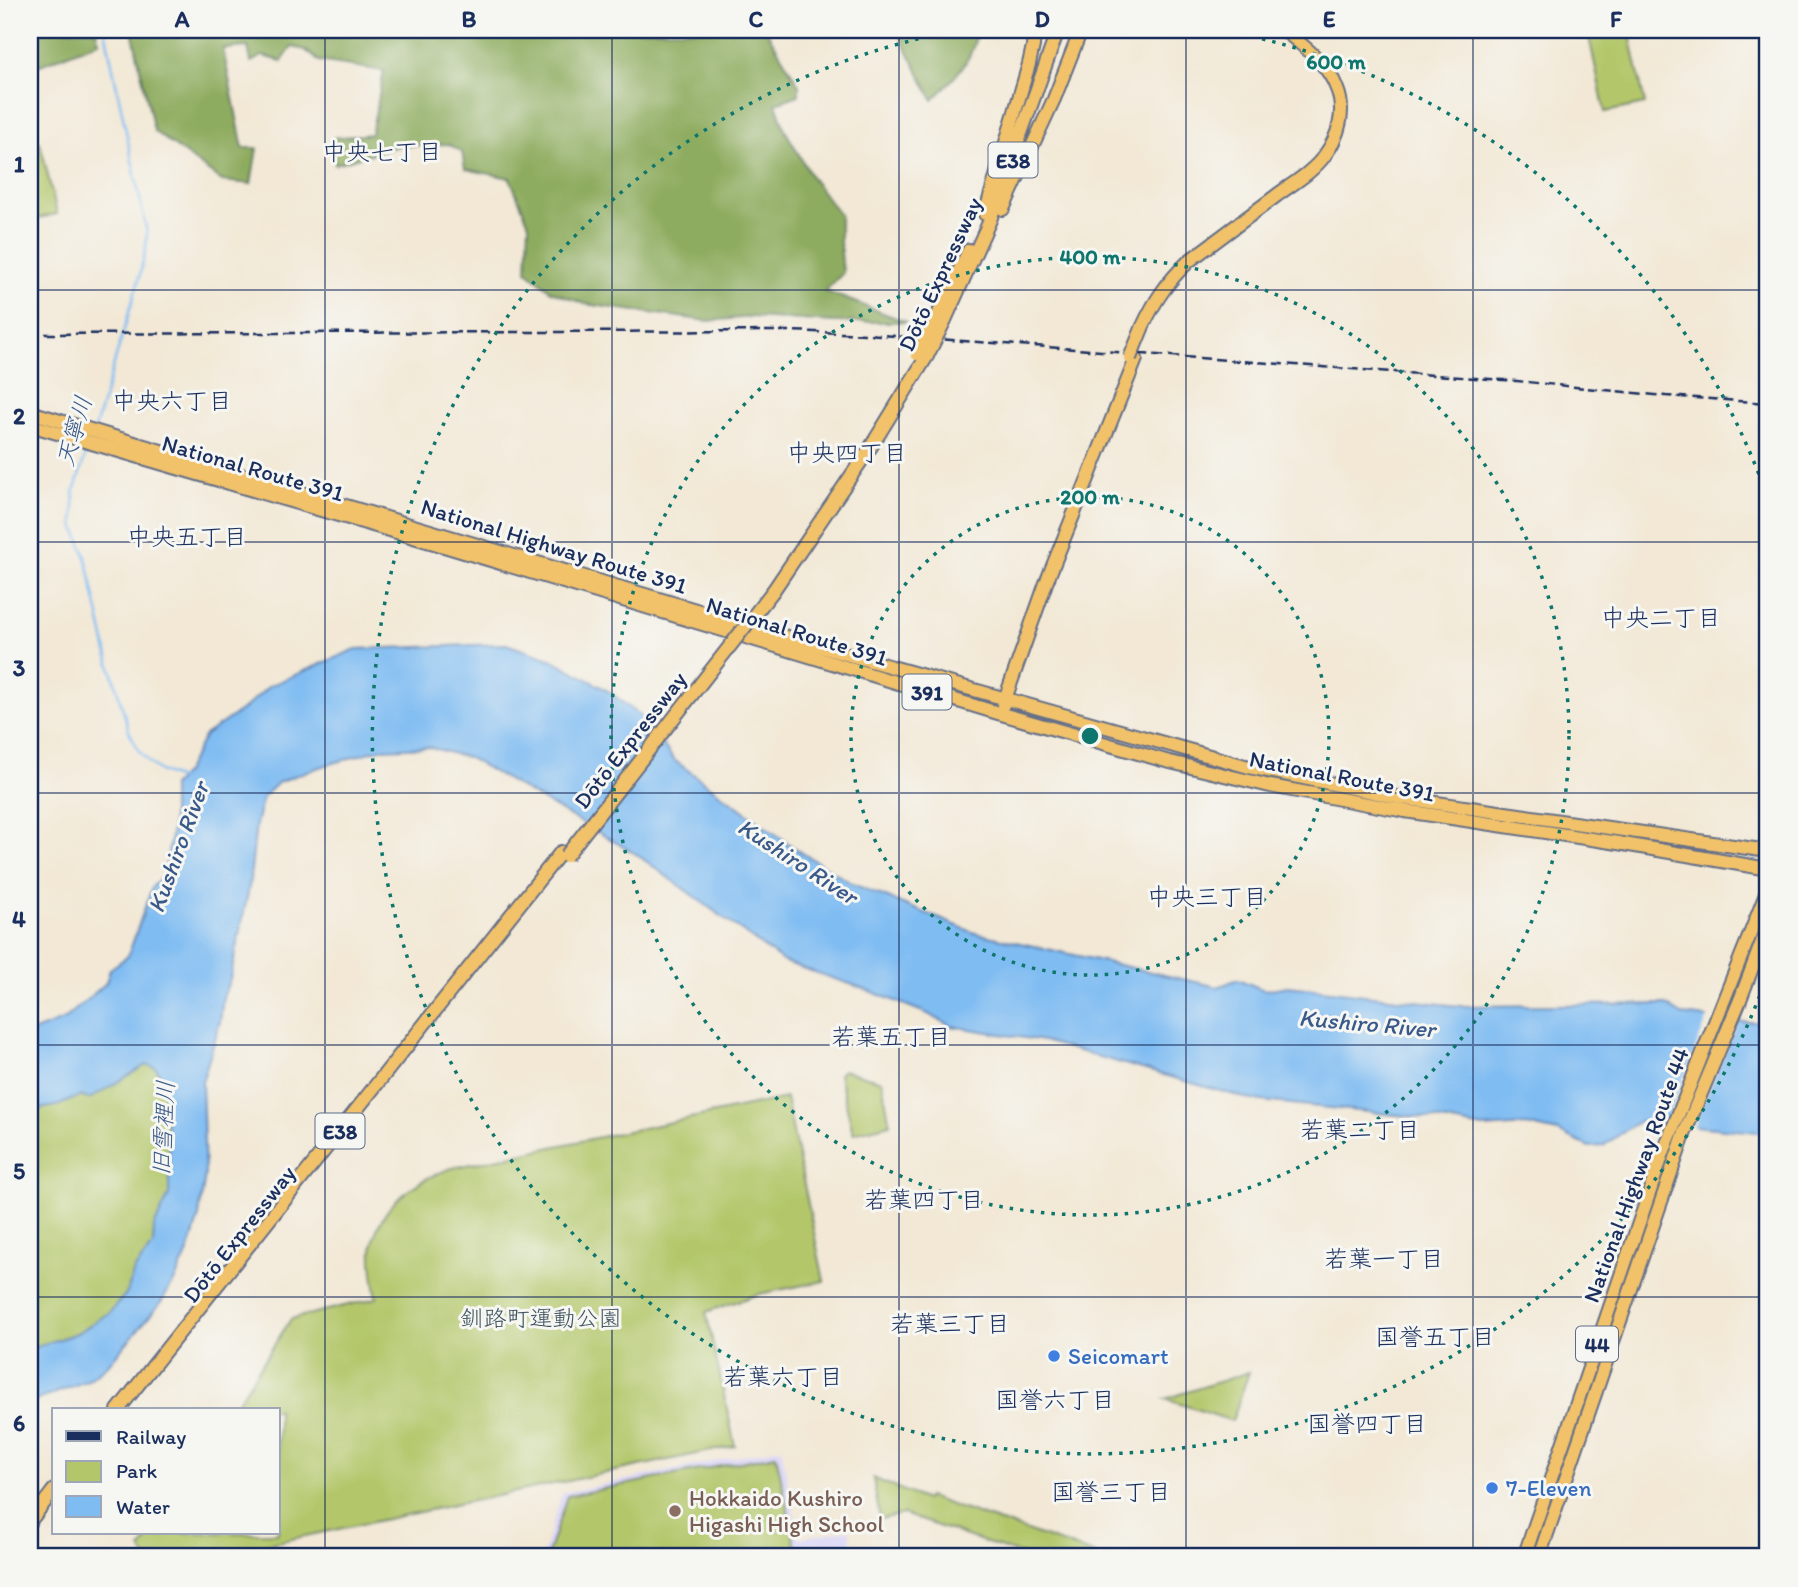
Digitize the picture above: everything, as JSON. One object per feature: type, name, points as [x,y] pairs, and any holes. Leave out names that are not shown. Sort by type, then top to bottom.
[{"type":"highway","points":[[984,218],[1029,64],[1034,30]]},
{"type":"highway","name":"Dōtō Expressway","points":[[941,320],[1020,124],[1050,30]]},
{"type":"highway","name":"Dōtō Expressway","points":[[127,1408],[770,590],[872,445],[961,288],[1011,166],[1058,30]]},
{"type":"highway","points":[[961,288],[984,250],[1054,99],[1081,30]]},
{"type":"highway","points":[[998,713],[1156,298],[1189,261],[1318,164],[1336,135],[1341,121],[1341,106],[1332,77],[1318,59],[1284,30]]},
{"type":"highway","points":[[1145,327],[1170,289],[1192,265],[1307,180],[1328,160],[1339,144],[1346,122],[1343,88],[1324,54],[1297,30]]},
{"type":"highway","name":"391","points":[[30,412],[72,431]]},
{"type":"highway","name":"National Route 391","points":[[30,425],[72,431],[104,440],[998,713],[1166,761],[1282,788],[1405,811],[1768,869]]},
{"type":"highway","name":"National Highway Route 391","points":[[104,440],[1249,767],[1388,795],[1768,851]]},
{"type":"highway","name":"Dōtō Expressway","points":[[120,1408],[564,854]]},
{"type":"highway","name":"National Highway Route 44","points":[[1524,1557],[1671,1131],[1768,889]]},
{"type":"highway","name":"National Highway Route 44","points":[[1539,1557],[1685,1132],[1768,926]]},
{"type":"highway","points":[[30,1521],[52,1493]]},
{"type":"highway","points":[[30,1531],[52,1503]]},
{"type":"shaded area","name":"Hokkaido Kushiro Higashi High School","points":[[781,1448],[799,1538],[850,1530],[851,1557],[542,1557],[562,1493]]},
{"type":"green space","points":[[30,30],[96,30],[99,42],[30,69]]},
{"type":"green space","points":[[132,30],[766,30],[799,85],[799,95],[776,103],[785,130],[812,178],[840,215],[843,273],[825,291],[907,322],[834,322],[752,317],[708,321],[585,304],[551,291],[527,271],[529,224],[510,178],[465,169],[462,152],[448,144],[399,146],[335,164],[331,153],[333,138],[371,134],[384,71],[319,61],[305,50],[292,47],[282,61],[262,56],[251,62],[248,47],[223,49],[243,148],[257,148],[251,184],[222,181],[154,131]]},
{"type":"green space","points":[[897,30],[976,30],[975,41],[967,60],[933,100]]},
{"type":"green space","points":[[1629,30],[1645,104],[1605,112],[1588,32]]},
{"type":"green space","points":[[40,142],[57,214],[30,220],[30,145]]},
{"type":"green space","points":[[146,1065],[155,1067],[163,1079],[169,1151],[169,1195],[155,1227],[153,1245],[134,1270],[127,1293],[109,1313],[77,1333],[30,1349],[30,1111],[59,1105],[80,1096],[89,1099]]},
{"type":"green space","points":[[843,1070],[882,1081],[890,1124],[853,1133],[839,1074]]},
{"type":"green space","name":"釧路町運動公園","points":[[786,1098],[824,1281],[759,1294],[706,1312],[735,1446],[205,1557],[146,1557],[141,1549],[151,1534],[280,1534],[280,1408],[233,1408],[291,1319],[377,1298],[372,1250],[381,1221],[389,1208],[411,1188],[452,1168]]},
{"type":"green space","points":[[1249,1372],[1232,1421],[1165,1399]]},
{"type":"green space","name":"Hokkaido Kushiro Higashi High School","points":[[776,1455],[796,1548],[752,1557],[547,1557],[567,1496]]},
{"type":"green space","points":[[873,1478],[926,1500],[928,1497],[1102,1557],[1028,1557],[903,1514],[880,1519]]},
{"type":"water","name":"Kushiro River","points":[[506,644],[553,660],[607,690],[644,719],[674,760],[796,849],[853,884],[975,933],[1218,987],[1238,979],[1264,990],[1288,986],[1458,1006],[1664,1004],[1682,1015],[1741,1022],[1768,1022],[1768,1133],[1639,1121],[1603,1146],[1589,1147],[1558,1132],[1526,1125],[1483,1128],[1436,1119],[1252,1100],[1043,1041],[951,1026],[862,988],[784,962],[636,854],[469,758],[429,747],[380,749],[279,782],[263,797],[256,824],[249,888],[230,979],[202,1082],[205,1174],[199,1216],[189,1250],[160,1304],[107,1366],[88,1380],[30,1403],[30,1349],[77,1333],[109,1313],[127,1293],[134,1270],[153,1245],[154,1227],[169,1195],[169,1151],[163,1079],[155,1067],[146,1065],[89,1099],[80,1096],[59,1105],[30,1111],[30,1033],[65,1019],[106,983],[110,969],[128,956],[152,887],[164,875],[172,830],[172,786],[185,773],[205,735],[246,707],[269,686],[356,649]]},
{"type":"pier","points":[[1709,1015],[1740,1018],[1692,1130],[1663,1127]]},
{"type":"waterway","name":"天寧川","points":[[95,428],[139,279],[147,233],[105,30]]},
{"type":"waterway","name":"天寧川","points":[[88,447],[74,492],[74,525],[86,557],[109,661],[129,731],[139,751],[160,771],[181,780]]},
{"type":"railway","points":[[30,334],[790,331],[867,334],[1517,381],[1768,403]]},
{"type":"place","name":"Seicomart","points":[[1054,1356]]},
{"type":"place","name":"7-Eleven","points":[[1492,1488]]},
{"type":"place","name":"Hokkaido Kushiro Higashi High School","points":[[675,1511]]},
{"type":"district","name":"中央七丁目","points":[[382,151]]},
{"type":"district","name":"中央六丁目","points":[[172,400]]},
{"type":"district","name":"中央四丁目","points":[[847,452]]},
{"type":"district","name":"中央五丁目","points":[[187,536]]},
{"type":"district","name":"中央二丁目","points":[[1661,617]]},
{"type":"district","name":"中央三丁目","points":[[1207,896]]},
{"type":"district","name":"若葉五丁目","points":[[891,1036]]},
{"type":"district","name":"若葉二丁目","points":[[1360,1129]]},
{"type":"district","name":"若葉四丁目","points":[[924,1199]]},
{"type":"district","name":"若葉一丁目","points":[[1384,1258]]},
{"type":"district","name":"若葉三丁目","points":[[950,1323]]},
{"type":"district","name":"国誉五丁目","points":[[1435,1336]]},
{"type":"district","name":"若葉六丁目","points":[[783,1376]]},
{"type":"district","name":"国誉六丁目","points":[[1055,1399]]},
{"type":"district","name":"国誉四丁目","points":[[1367,1423]]},
{"type":"district","name":"国誉三丁目","points":[[1111,1491]]},
{"type":"water label","name":"旧雪裡川","points":[[163,1128]]}]
